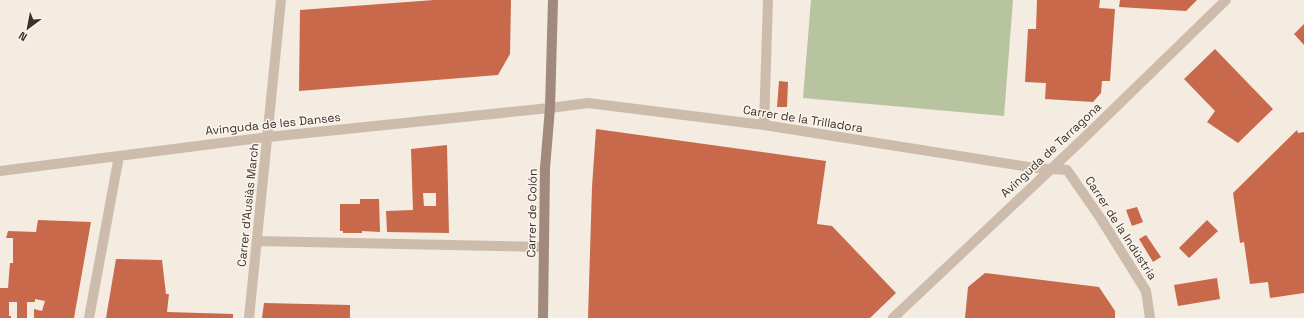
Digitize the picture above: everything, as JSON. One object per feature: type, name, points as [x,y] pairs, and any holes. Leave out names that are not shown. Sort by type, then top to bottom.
[{"type":"street","name":"Carrer d'Ausiàs March","points":[[249,318],[281,0]]},
{"type":"street","name":"Carrer de Colón","points":[[543,318],[546,168],[550,108],[553,0]]},
{"type":"street","points":[[764,125],[768,0]]},
{"type":"street","name":"Avinguda de Tarragona","points":[[893,318],[1051,169],[1226,0]]},
{"type":"street","name":"Carrer de la Trilladora","points":[[550,108],[588,103],[764,125],[1035,168],[1051,169]]},
{"type":"street","name":"Avinguda de les Danses","points":[[0,171],[268,137],[550,108]]},
{"type":"street","points":[[89,318],[120,156]]},
{"type":"street","name":"Carrer de la Indústria","points":[[1051,169],[1068,170],[1097,213],[1146,291],[1150,318]]},
{"type":"street","points":[[257,241],[544,247]]},
{"type":"green space","points":[[811,0],[1013,0],[1004,116],[803,98]]},
{"type":"building","points":[[434,0],[511,0],[510,54],[498,75],[299,91],[300,10]]},
{"type":"building","points":[[1037,0],[1100,0],[1099,8],[1115,9],[1110,81],[1102,81],[1101,93],[1093,102],[1045,99],[1046,83],[1025,82],[1028,29],[1036,29]]},
{"type":"building","points":[[1120,0],[1197,0],[1186,11],[1119,7]]},
{"type":"building","points":[[1304,24],[1304,45],[1294,34]]},
{"type":"building","points":[[1215,49],[1273,109],[1238,143],[1207,122],[1215,111],[1184,79]]},
{"type":"building","points":[[779,81],[788,82],[787,107],[777,107]]},
{"type":"building","points":[[596,129],[826,161],[817,224],[832,226],[896,293],[870,318],[588,318],[592,187]]},
{"type":"building","points":[[1297,130],[1298,133],[1304,132],[1304,293],[1270,298],[1268,282],[1250,284],[1244,242],[1240,243],[1233,193]]},
{"type":"building","points":[[447,145],[449,233],[387,232],[386,211],[413,210],[411,149]],"holes":[[[423,193],[436,193],[436,206],[424,206]]]},
{"type":"building","points":[[360,199],[379,199],[380,232],[362,231],[362,233],[343,233],[343,231],[340,231],[340,204],[360,204]]},
{"type":"building","points":[[1137,207],[1143,222],[1132,226],[1126,210]]},
{"type":"building","points":[[38,220],[91,222],[74,318],[34,318],[34,309],[42,311],[45,301],[35,299],[35,302],[27,302],[27,318],[17,318],[17,302],[9,302],[9,316],[11,316],[11,318],[0,318],[0,288],[8,288],[10,263],[13,263],[13,238],[6,238],[8,231],[36,232]]},
{"type":"building","points":[[1207,220],[1218,231],[1189,258],[1179,248]]},
{"type":"building","points":[[1146,235],[1161,257],[1153,262],[1139,239]]},
{"type":"building","points":[[116,259],[162,260],[166,294],[169,294],[167,312],[233,314],[233,318],[106,318]]},
{"type":"building","points":[[985,273],[1099,287],[1115,311],[1115,318],[965,318],[968,287]]},
{"type":"building","points":[[1217,278],[1220,299],[1178,306],[1174,285]]},
{"type":"building","points":[[264,303],[350,305],[350,318],[262,318]]}]
